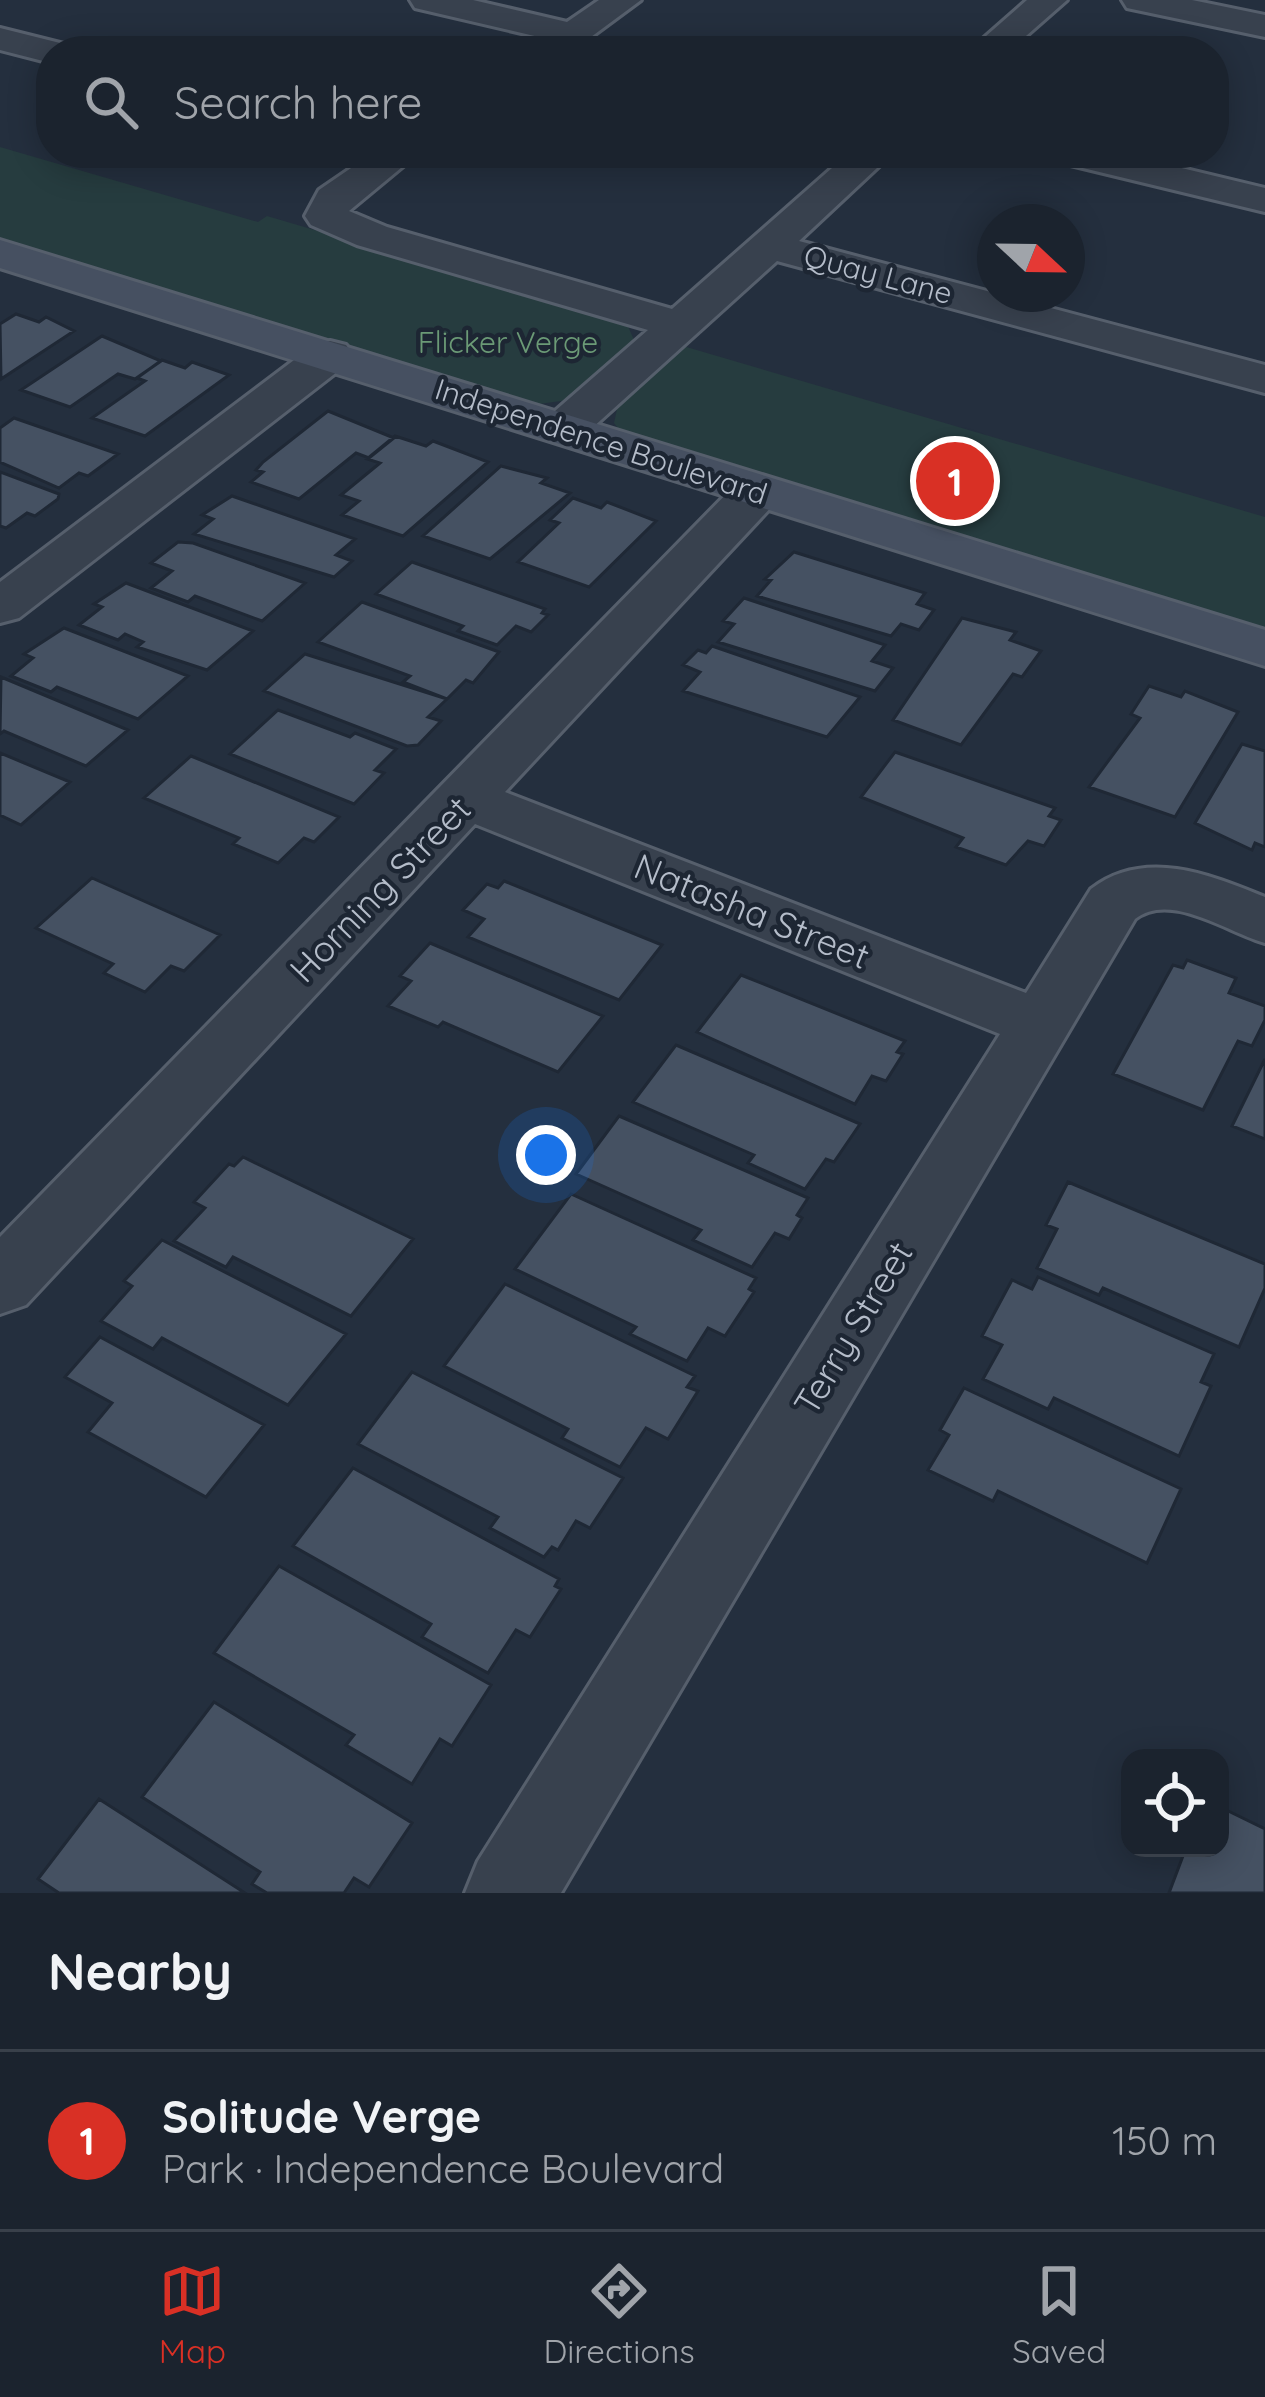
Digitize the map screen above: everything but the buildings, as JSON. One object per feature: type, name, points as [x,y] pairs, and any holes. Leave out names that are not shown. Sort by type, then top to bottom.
[{"type":"street","points":[[428,0],[539,36]]},
{"type":"street","points":[[570,36],[623,0]]},
{"type":"street","points":[[1139,0],[1265,26]]},
{"type":"street","points":[[1004,36],[1043,1]]},
{"type":"street","points":[[0,39],[36,48]]},
{"type":"street","points":[[378,168],[334,200],[326,216],[372,236],[680,325]]},
{"type":"street","points":[[563,428],[856,168]]},
{"type":"street","points":[[1131,168],[1265,200]]},
{"type":"street","name":"Quay Lane","points":[[769,246],[1265,379]]},
{"type":"street","name":"Independence Boulevard","points":[[0,253],[1265,649]]},
{"type":"street","points":[[0,607],[330,356]]},
{"type":"street","name":"Horning Street","points":[[0,1284],[757,492]]},
{"type":"street","name":"Independence Boulevard","points":[[1202,632],[1265,659]]},
{"type":"street","name":"Natasha Street","points":[[467,799],[1038,1023]]},
{"type":"street","name":"Terry Street","points":[[510,1893],[1113,904],[1133,889],[1190,893],[1265,921]]},
{"type":"green space","name":"Flicker Verge","points":[[0,147],[36,157],[36,168],[72,168],[258,222],[267,216],[600,314],[627,324],[634,340],[568,400],[532,405],[0,241]]},
{"type":"green space","points":[[683,346],[1265,517],[1265,628],[1134,593],[621,432],[614,423],[618,405]]},
{"type":"place","name":"Solitude Verge","points":[[955,481]]}]
